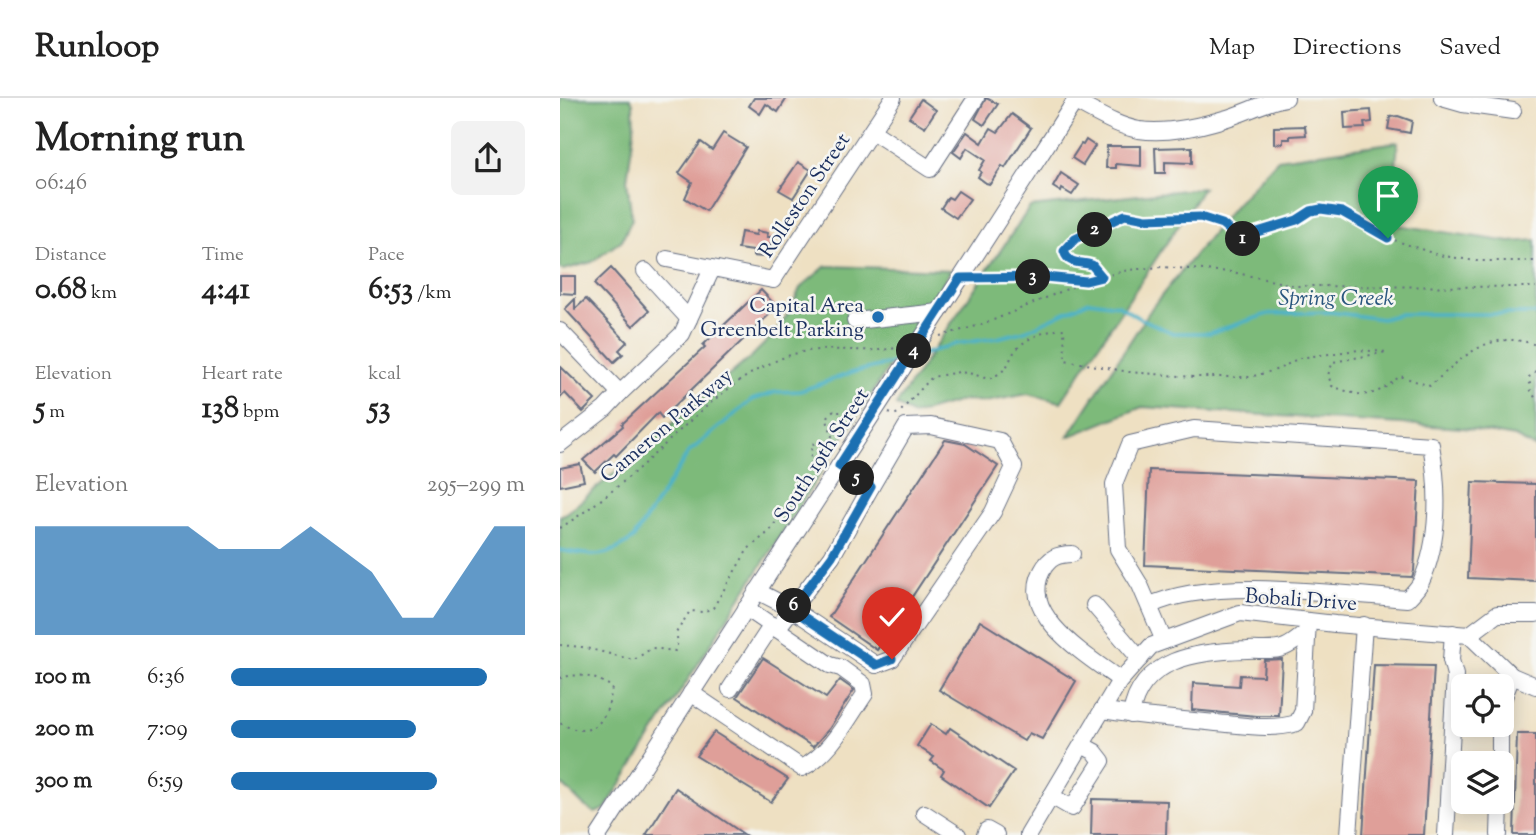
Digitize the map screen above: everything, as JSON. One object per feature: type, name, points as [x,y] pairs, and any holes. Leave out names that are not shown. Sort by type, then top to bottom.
[{"type":"street","name":"Rolleston Street","points":[[712,269],[773,280],[893,98]]},
{"type":"street","points":[[872,131],[930,169],[976,98]]},
{"type":"street","points":[[1442,98],[1513,111]]},
{"type":"street","points":[[1076,100],[1106,119],[1139,130],[1178,130],[1226,118],[1275,99]]},
{"type":"street","name":"South 19th Street","points":[[599,835],[902,369],[927,337],[960,278],[1076,100]]},
{"type":"street","points":[[560,444],[605,409],[682,334],[712,269],[667,259]]},
{"type":"street","points":[[645,271],[689,318]]},
{"type":"street","points":[[855,321],[939,312]]},
{"type":"street","points":[[560,331],[620,393]]},
{"type":"street","points":[[730,689],[775,627],[792,609],[832,556],[906,427],[931,426],[1000,441],[1014,467],[993,512],[892,659],[876,665],[792,609],[757,591]]},
{"type":"street","points":[[1149,606],[1166,598],[1256,590],[1407,599],[1420,584],[1429,559],[1435,524],[1436,474],[1431,445],[1194,429],[1130,443],[1114,484],[1118,549],[1140,585],[1149,606],[1164,641]]},
{"type":"street","points":[[839,466],[871,487]]},
{"type":"street","points":[[1072,554],[1058,554],[1046,563],[1038,579],[1040,607],[1062,636],[1120,680]]},
{"type":"street","points":[[1094,605],[1140,659]]},
{"type":"street","points":[[691,693],[802,768],[825,751],[865,694],[863,684],[841,668],[830,666],[746,608]]},
{"type":"street","name":"Bobali Drive","points":[[1028,835],[1120,680],[1151,646],[1240,613],[1308,626],[1364,625],[1461,634]]},
{"type":"street","points":[[1446,835],[1455,675],[1451,660],[1461,634],[1497,614],[1536,614]]},
{"type":"street","points":[[1349,835],[1364,625]]},
{"type":"street","points":[[1130,715],[1133,702],[1144,682],[1161,666],[1192,655],[1283,648],[1308,626]]},
{"type":"street","points":[[1102,710],[1130,715],[1283,727],[1297,723],[1303,711],[1308,626]]},
{"type":"street","points":[[1461,634],[1508,674]]},
{"type":"street","points":[[1514,678],[1536,686]]},
{"type":"street","points":[[1051,796],[1072,808],[1102,761],[1095,752],[1082,745]]},
{"type":"street","points":[[924,813],[958,835]]},
{"type":"street","points":[[1499,835],[1500,814]]},
{"type":"street","points":[[985,835],[987,830],[996,835]]},
{"type":"path","points":[[1102,277],[1092,265],[1072,262],[1066,258],[1064,251],[1075,239],[1125,215],[1146,219],[1200,217],[1222,224],[1240,239],[1245,239],[1254,233],[1297,220],[1311,211],[1321,209],[1342,212],[1388,238],[1438,255],[1476,261],[1536,261]]},
{"type":"path","points":[[927,337],[984,324],[1086,281],[1128,270],[1181,267],[1232,272],[1297,286],[1536,287]]},
{"type":"path","points":[[960,278],[1045,277],[1086,281]]},
{"type":"path","points":[[560,645],[582,647],[634,660],[652,648],[675,651],[678,642],[676,633],[690,611],[704,612],[713,608],[748,549],[770,531],[799,486],[810,464],[812,444],[824,442],[832,436],[826,422],[828,415],[834,410],[850,410],[860,401],[894,415],[900,412],[932,377],[959,372],[988,379],[1003,374],[1020,345],[1050,330],[1064,329],[1065,360],[1129,372],[1193,377],[1250,377],[1279,369],[1299,358],[1358,351],[1387,352],[1333,362],[1328,375],[1332,386],[1358,395],[1383,391],[1400,376],[1430,386],[1463,357],[1496,339],[1536,345]]},
{"type":"path","name":"Cameron Parkway","points":[[560,528],[640,467],[721,393],[760,368],[786,356],[807,351],[870,352],[908,345]]},
{"type":"path","points":[[1536,372],[1530,377],[1531,391],[1536,399]]},
{"type":"path","points":[[560,678],[571,674],[598,678],[612,688],[609,709],[594,727],[581,731],[560,723]]},
{"type":"green space","points":[[560,98],[630,98],[633,103],[634,131],[627,180],[632,219],[622,240],[592,262],[563,270],[560,269]]},
{"type":"green space","points":[[1398,142],[1391,224],[1510,242],[1536,240],[1536,448],[1515,437],[1463,428],[1142,407],[1068,437],[1153,306],[1236,204],[1278,159]]},
{"type":"green space","points":[[1203,188],[1061,402],[1028,394],[985,402],[964,400],[913,415],[896,405],[1030,207]]},
{"type":"green space","points":[[826,266],[951,270],[605,809],[595,813],[560,785],[560,516],[567,513],[752,356],[774,334],[791,309],[800,288]]},
{"type":"building","points":[[754,98],[787,98],[778,112],[766,104],[760,114],[749,106]]},
{"type":"building","points":[[986,98],[998,104],[984,125],[975,119]]},
{"type":"building","points":[[921,99],[936,110],[925,127],[909,117]]},
{"type":"building","points":[[1371,110],[1372,122],[1364,123],[1365,128],[1345,129],[1344,112]]},
{"type":"building","points":[[1012,114],[1031,128],[1005,168],[1002,166],[990,184],[986,183],[978,177],[985,160],[967,148],[961,158],[953,152],[967,132],[982,143],[991,128],[998,132]]},
{"type":"building","points":[[1398,116],[1412,121],[1410,133],[1388,129],[1390,117]]},
{"type":"building","points":[[1305,126],[1306,135],[1290,136],[1290,139],[1283,139],[1283,143],[1274,144],[1274,127]]},
{"type":"building","points":[[723,133],[746,147],[706,211],[685,198],[692,182],[679,173],[701,142],[712,150]]},
{"type":"building","points":[[1086,140],[1095,146],[1083,165],[1072,158]]},
{"type":"building","points":[[1107,146],[1141,146],[1141,166],[1116,164],[1116,168],[1106,168]]},
{"type":"building","points":[[1192,147],[1192,163],[1165,162],[1165,173],[1156,173],[1155,148]]},
{"type":"building","points":[[798,162],[811,170],[793,198],[779,190]]},
{"type":"building","points":[[1061,173],[1079,185],[1072,195],[1053,187]]},
{"type":"building","points":[[958,191],[970,199],[956,218],[941,208],[948,197],[952,199]]},
{"type":"building","points":[[757,231],[768,233],[767,237],[772,237],[769,254],[764,253],[763,257],[753,256],[753,251],[738,249],[741,232],[756,235]]},
{"type":"building","points":[[611,268],[649,311],[633,326],[594,284]]},
{"type":"building","points":[[560,276],[575,276],[575,294],[560,293]]},
{"type":"building","points":[[761,290],[777,307],[662,418],[658,413],[616,456],[614,454],[595,472],[583,460],[623,426],[622,424],[705,347],[703,345]]},
{"type":"building","points":[[575,299],[575,309],[586,299],[627,342],[619,350],[623,354],[614,362],[565,309]]},
{"type":"building","points":[[560,366],[595,400],[583,412],[565,393],[560,398]]},
{"type":"building","points":[[945,440],[965,444],[998,466],[877,650],[829,617]]},
{"type":"building","points":[[580,464],[584,481],[560,486],[560,468]]},
{"type":"building","points":[[1149,470],[1419,481],[1412,577],[1145,565]]},
{"type":"building","points":[[1472,482],[1536,484],[1536,581],[1468,578]]},
{"type":"building","points":[[980,621],[1076,681],[1042,739],[1029,733],[1024,741],[939,690]]},
{"type":"building","points":[[763,658],[826,698],[840,680],[854,690],[829,729],[813,747],[737,697]]},
{"type":"building","points":[[1282,659],[1279,716],[1192,710],[1193,683],[1239,686],[1240,675],[1263,676],[1264,660]]},
{"type":"building","points":[[1374,665],[1434,666],[1424,835],[1363,835]]},
{"type":"building","points":[[931,724],[946,734],[950,728],[1014,771],[989,808],[941,775],[944,770],[931,761],[934,757],[917,746]]},
{"type":"building","points":[[714,732],[788,779],[771,802],[696,756]]},
{"type":"building","points":[[1517,734],[1536,734],[1536,835],[1514,835]]},
{"type":"building","points":[[676,788],[745,835],[646,835]]},
{"type":"building","points":[[1092,799],[1167,801],[1166,835],[1091,835]]},
{"type":"waterway","name":"Spring Creek","points":[[918,356],[955,344],[1025,331],[1089,301],[1118,305],[1173,333],[1210,333],[1268,314],[1330,312],[1382,319],[1400,314],[1536,314]]},
{"type":"waterway","name":"Spring Creek","points":[[560,550],[598,555],[623,546],[633,539],[689,452],[752,400],[776,392],[800,391],[854,372],[901,361]]},
{"type":"place","name":"Capital Area Greenbelt Parking","points":[[878,317]]},
{"type":"route","points":[[892,659],[876,665],[792,609],[832,556],[871,487],[839,466],[960,278],[1045,277],[1086,281],[1102,277],[1092,265],[1072,262],[1066,258],[1064,251],[1075,239],[1125,215],[1146,219],[1200,217],[1222,224],[1240,239],[1245,239],[1279,223],[1297,220],[1311,211],[1321,209],[1342,212],[1388,238]]}]
